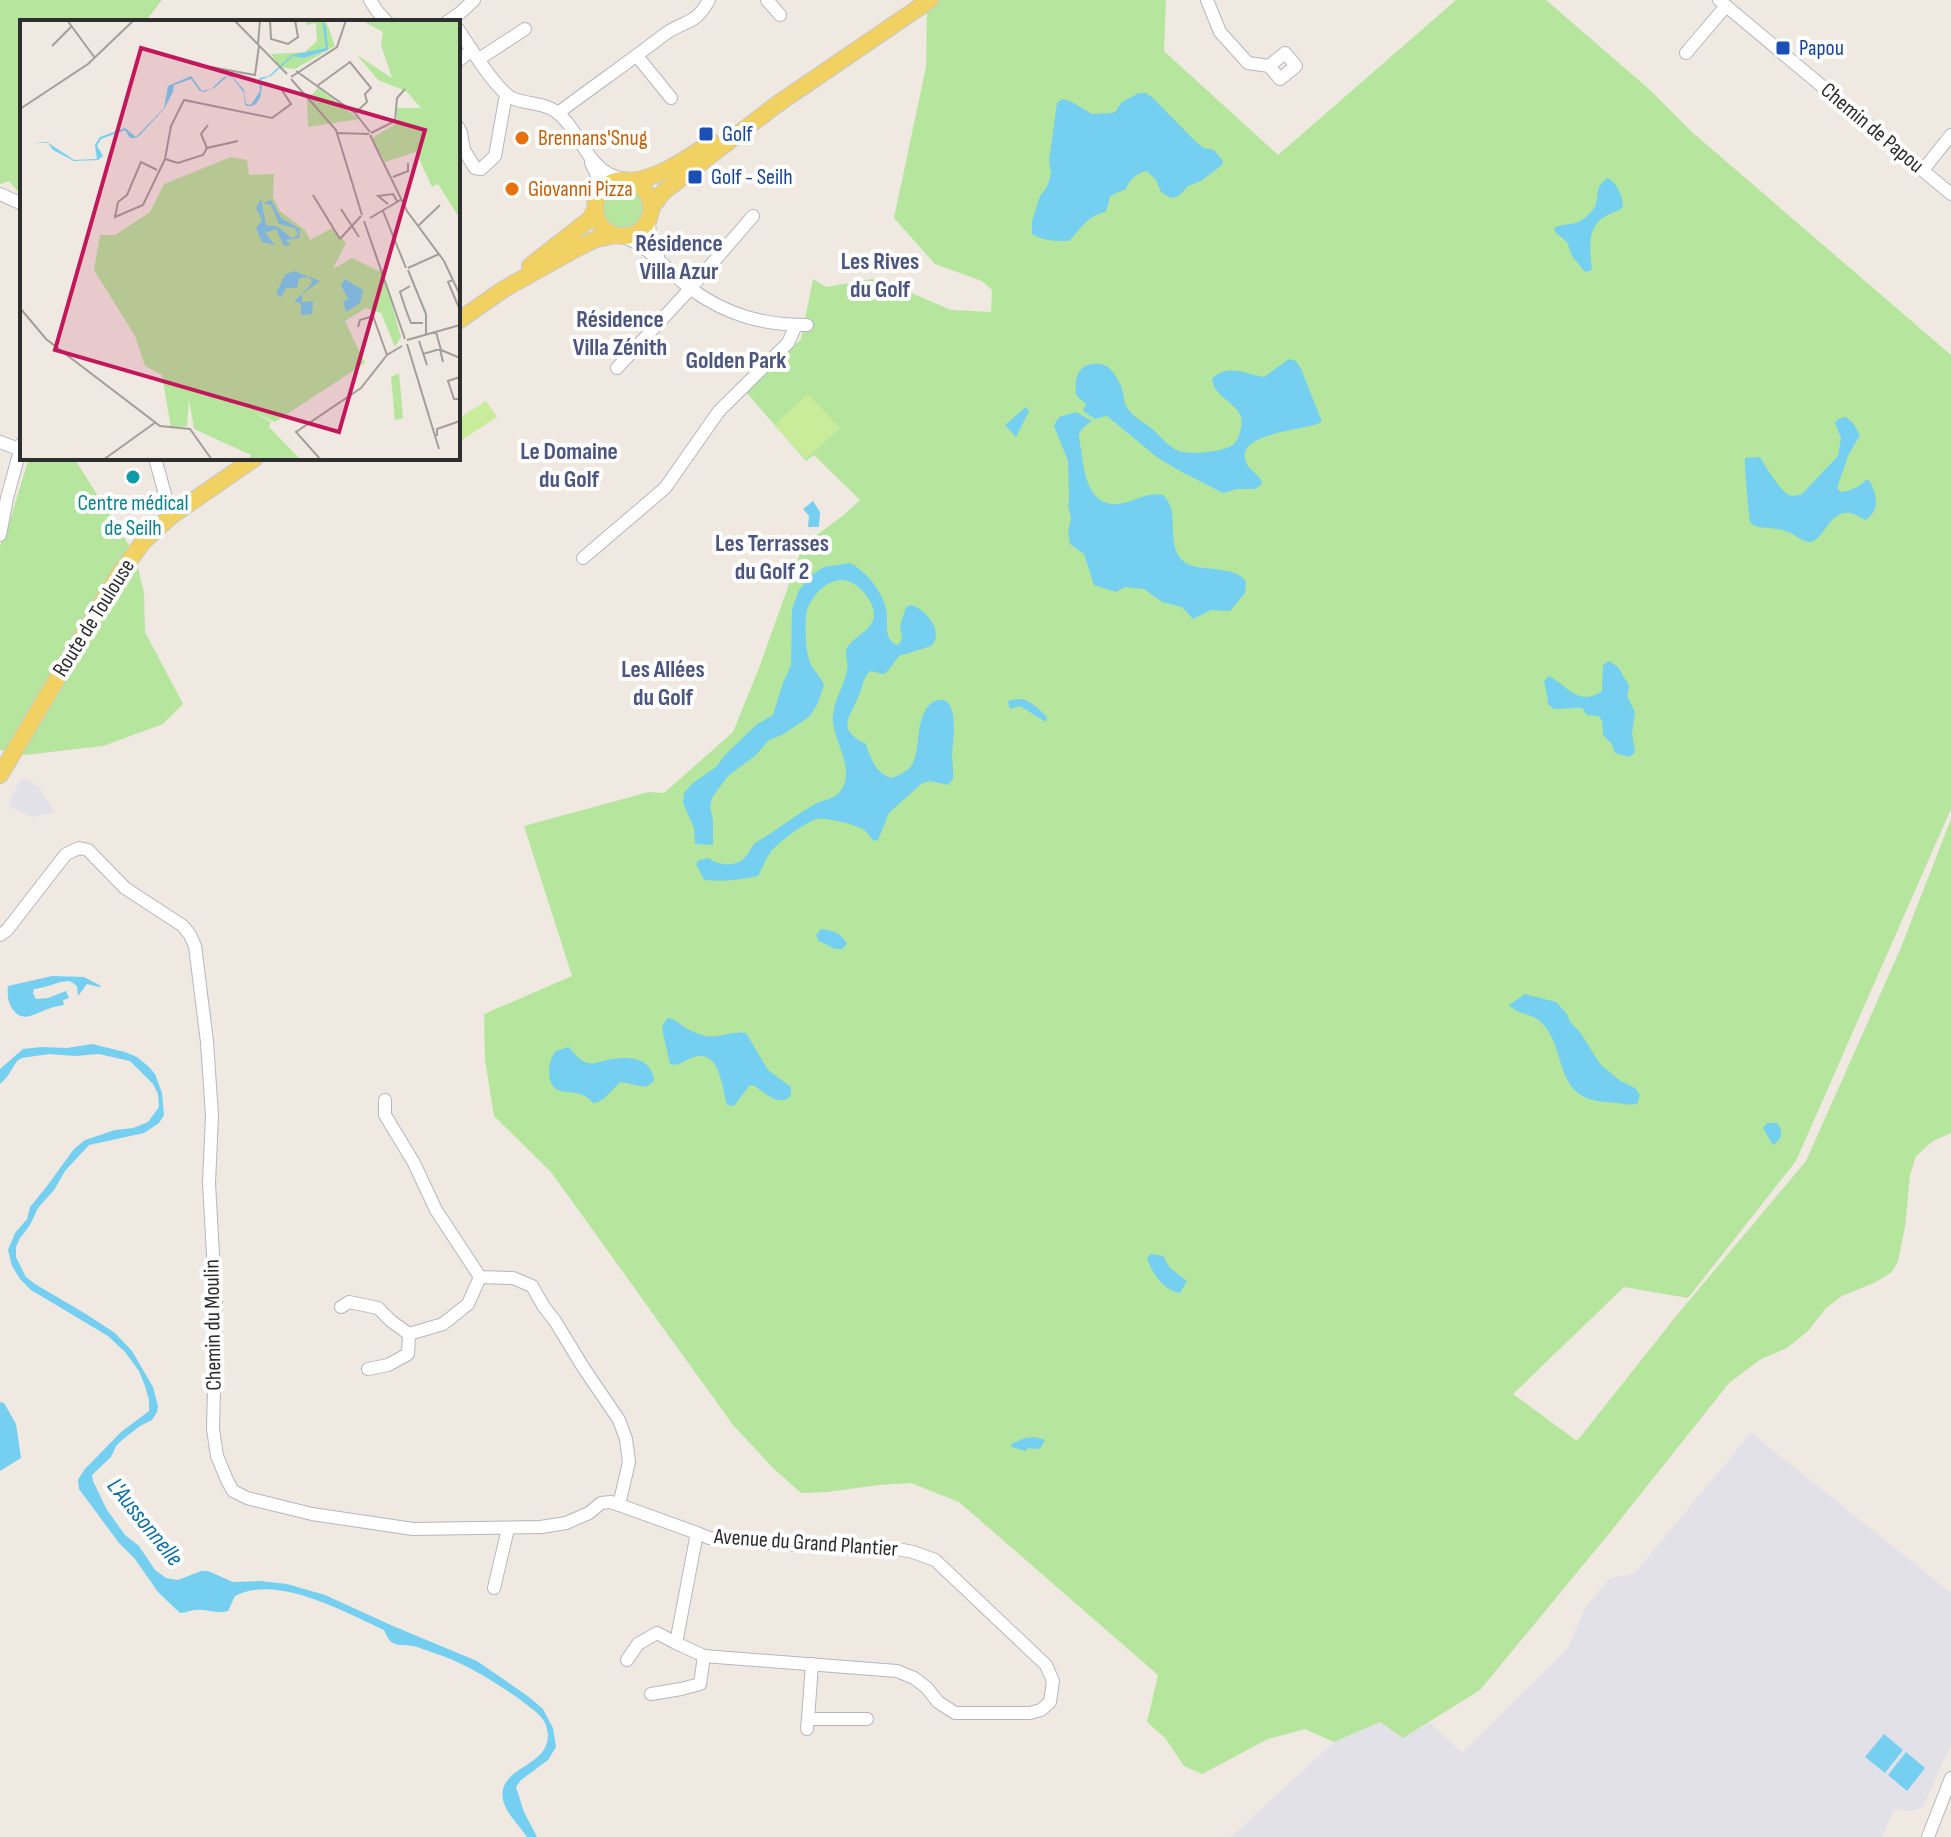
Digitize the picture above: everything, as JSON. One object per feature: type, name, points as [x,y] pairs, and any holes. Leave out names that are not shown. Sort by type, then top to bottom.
[{"type":"main road","points":[[460,320],[504,289],[581,246],[596,239],[635,234],[641,230],[663,192],[776,105],[930,0]]},
{"type":"main road","points":[[504,289],[590,219],[600,192],[610,183],[651,177],[663,172],[776,105]]},
{"type":"main road","points":[[628,181],[644,189],[648,195],[650,214]]},
{"type":"main road","points":[[596,204],[597,217],[604,229],[619,236]]},
{"type":"main road","name":"Route de Toulouse","points":[[0,775],[118,576],[143,542],[171,516],[252,460]]},
{"type":"street","points":[[370,0],[385,20]]},
{"type":"street","points":[[456,20],[474,0]]},
{"type":"street","points":[[558,113],[671,30],[691,22],[709,0]]},
{"type":"street","points":[[767,0],[780,15]]},
{"type":"street","points":[[1207,0],[1220,32],[1248,63],[1269,66]]},
{"type":"street","points":[[1686,53],[1722,3]]},
{"type":"street","name":"Chemin de Papou","points":[[1722,3],[1951,194]]},
{"type":"street","points":[[460,60],[525,29]]},
{"type":"street","points":[[460,33],[507,95],[546,106],[558,113],[589,156],[605,172],[628,181]]},
{"type":"street","points":[[637,56],[671,98]]},
{"type":"street","points":[[460,132],[464,150],[475,168],[481,169],[495,156],[507,95]]},
{"type":"street","points":[[1923,170],[1951,135]]},
{"type":"street","points":[[589,156],[598,177],[596,204]]},
{"type":"street","points":[[0,194],[20,203]]},
{"type":"street","points":[[650,214],[650,239],[662,262]]},
{"type":"street","points":[[617,368],[753,216]]},
{"type":"street","points":[[583,558],[665,488],[719,411],[788,343],[802,325],[736,316],[690,289],[643,246],[619,236]]},
{"type":"street","points":[[0,442],[20,446]]},
{"type":"street","points":[[0,535],[20,450]]},
{"type":"street","points":[[156,460],[171,516]]},
{"type":"street","name":"Chemin du Moulin","points":[[0,935],[66,854],[79,848],[88,850],[132,893],[183,926],[195,946],[212,1116],[209,1183],[216,1308],[213,1429],[217,1456],[233,1491],[247,1498],[299,1511],[413,1529],[506,1529],[566,1523],[589,1513],[601,1503],[619,1505]]},
{"type":"street","points":[[385,1100],[385,1115],[414,1163],[436,1210],[480,1277]]},
{"type":"street","points":[[409,1334],[443,1324],[468,1304],[480,1277]]},
{"type":"street","points":[[480,1277],[513,1278],[532,1286],[619,1420],[626,1439],[629,1462],[619,1505]]},
{"type":"street","points":[[341,1307],[349,1302],[378,1308],[409,1334]]},
{"type":"street","points":[[368,1369],[388,1365],[408,1354],[409,1334]]},
{"type":"street","name":"Avenue du Grand Plantier","points":[[619,1505],[697,1533],[709,1538],[834,1548],[887,1547],[935,1560],[1046,1665],[1053,1681],[1050,1702],[1041,1710],[1030,1713],[955,1713],[938,1702],[914,1678],[897,1671],[704,1656],[676,1643],[697,1533]]},
{"type":"street","points":[[494,1588],[506,1529]]},
{"type":"street","points":[[627,1660],[638,1644],[657,1633],[676,1643]]},
{"type":"street","points":[[651,1694],[700,1684],[704,1656]]},
{"type":"street","points":[[812,1664],[807,1724],[867,1719]]},
{"type":"street","points":[[1928,1837],[1951,1778]]},
{"type":"shaded area","points":[[21,778],[37,785],[55,812],[33,817],[8,806]]},
{"type":"shaded area","points":[[1751,1433],[1951,1593],[1951,1744],[1923,1807],[1912,1811],[1894,1809],[1882,1837],[1231,1837],[1334,1742],[1380,1722],[1403,1738],[1429,1722],[1462,1753],[1568,1648],[1585,1608],[1610,1578],[1634,1574]]},
{"type":"green space","points":[[0,0],[162,0],[147,20],[20,20],[20,194],[9,181],[0,184]]},
{"type":"green space","points":[[938,0],[1166,0],[1164,51],[1278,155],[1456,0],[1546,0],[1650,90],[1693,133],[1951,355],[1951,809],[1796,1161],[1688,1298],[1624,1287],[1513,1394],[1577,1441],[1806,1161],[1900,950],[1951,819],[1951,1133],[1933,1141],[1916,1156],[1910,1175],[1898,1261],[1892,1272],[1842,1296],[1787,1348],[1761,1359],[1729,1383],[1480,1690],[1403,1738],[1380,1722],[1334,1742],[1305,1729],[1268,1739],[1202,1774],[1184,1766],[1165,1738],[1147,1722],[1158,1675],[959,1502],[911,1483],[801,1493],[773,1468],[733,1425],[551,1172],[494,1116],[485,1060],[484,1014],[572,976],[524,826],[649,792],[664,793],[733,732],[803,545],[860,500],[814,455],[806,461],[746,392],[801,339],[813,279],[826,287],[872,279],[951,310],[991,312],[992,290],[982,281],[935,264],[894,218],[926,67],[927,8]]},
{"type":"green space","points":[[624,188],[638,194],[644,208],[638,222],[624,228],[610,222],[604,208],[610,194]]},
{"type":"green space","points":[[808,394],[840,428],[806,459],[774,425]]},
{"type":"green space","points":[[486,401],[497,417],[460,441],[460,418]]},
{"type":"green space","points":[[28,460],[75,460],[135,555],[144,593],[145,632],[183,704],[163,724],[103,746],[24,755],[0,750],[0,546]]},
{"type":"water","points":[[1139,93],[1153,98],[1195,141],[1204,148],[1214,150],[1223,161],[1222,165],[1201,181],[1188,186],[1179,196],[1171,198],[1161,192],[1156,180],[1147,171],[1144,172],[1134,177],[1126,189],[1110,196],[1105,212],[1089,220],[1069,241],[1055,241],[1032,234],[1032,221],[1051,174],[1049,161],[1057,103],[1062,99],[1092,114],[1112,113],[1122,102]]},
{"type":"water","points":[[1607,178],[1619,190],[1623,207],[1595,226],[1591,240],[1592,270],[1585,272],[1572,256],[1567,242],[1554,228],[1577,223],[1588,215],[1596,204],[1599,187]]},
{"type":"water","points":[[1289,359],[1296,361],[1301,369],[1321,422],[1272,435],[1249,446],[1245,455],[1248,466],[1262,481],[1255,489],[1223,493],[1180,471],[1158,458],[1107,416],[1095,419],[1083,411],[1086,404],[1076,395],[1076,381],[1082,368],[1092,364],[1103,365],[1117,378],[1130,412],[1171,447],[1184,452],[1215,451],[1235,443],[1241,420],[1239,412],[1217,391],[1212,379],[1230,371],[1264,377]]},
{"type":"water","points":[[1026,407],[1029,411],[1016,437],[1005,425]]},
{"type":"water","points":[[1076,412],[1092,421],[1079,435],[1085,472],[1094,494],[1100,500],[1114,504],[1149,495],[1163,495],[1171,509],[1174,544],[1182,560],[1195,567],[1232,572],[1246,581],[1245,593],[1230,611],[1211,610],[1193,619],[1182,607],[1162,602],[1144,589],[1125,587],[1116,592],[1094,585],[1084,554],[1070,544],[1068,461],[1054,426],[1059,417]]},
{"type":"water","points":[[1846,417],[1860,435],[1848,456],[1837,488],[1841,492],[1848,491],[1869,480],[1876,502],[1874,512],[1865,520],[1853,514],[1837,516],[1815,540],[1809,542],[1786,531],[1753,525],[1749,518],[1745,458],[1760,457],[1786,493],[1793,496],[1802,494],[1838,456],[1841,438],[1835,423]]},
{"type":"water","points":[[813,501],[820,512],[819,527],[808,527],[809,516],[803,509]]},
{"type":"water","points":[[850,563],[868,577],[881,595],[892,642],[900,643],[900,626],[906,607],[911,605],[928,616],[936,634],[931,646],[899,656],[887,672],[870,671],[849,717],[848,728],[866,744],[878,770],[892,778],[912,765],[926,709],[935,701],[946,701],[954,722],[953,779],[948,785],[930,781],[921,784],[889,813],[878,840],[874,841],[857,826],[816,819],[774,849],[758,876],[704,880],[696,864],[699,860],[709,858],[725,864],[738,862],[755,843],[817,803],[837,795],[844,785],[846,767],[833,713],[847,670],[846,651],[870,625],[874,611],[861,589],[841,580],[820,590],[807,609],[808,654],[824,685],[809,717],[769,740],[756,755],[728,776],[713,796],[710,805],[713,845],[695,844],[694,828],[683,803],[684,793],[693,783],[716,767],[756,725],[773,715],[791,665],[792,609],[799,590],[824,567]]},
{"type":"water","points":[[1609,661],[1618,667],[1629,686],[1627,696],[1635,712],[1632,733],[1635,752],[1630,757],[1615,753],[1612,744],[1603,735],[1599,716],[1587,715],[1582,708],[1554,709],[1547,703],[1544,681],[1549,676],[1580,696],[1594,695],[1602,691],[1603,665]]},
{"type":"water","points":[[1022,699],[1041,711],[1047,717],[1046,722],[1020,706],[1010,709],[1010,700]]},
{"type":"water","points":[[821,929],[836,933],[847,944],[842,949],[835,949],[819,941],[816,935]]},
{"type":"water","points":[[52,976],[84,977],[101,986],[87,984],[78,996],[77,986],[70,981],[34,989],[36,999],[66,991],[69,998],[63,1000],[64,1005],[32,1016],[18,1015],[10,1005],[8,986]]},
{"type":"water","points":[[1525,994],[1556,1002],[1600,1064],[1619,1080],[1635,1088],[1640,1095],[1637,1104],[1589,1099],[1577,1092],[1569,1083],[1556,1047],[1542,1023],[1509,1005]]},
{"type":"water","points":[[668,1018],[705,1036],[746,1033],[768,1070],[791,1087],[791,1096],[776,1099],[752,1085],[734,1106],[727,1105],[719,1072],[710,1059],[694,1057],[679,1064],[670,1064],[662,1028]]},
{"type":"water","points":[[92,1044],[125,1052],[149,1067],[162,1093],[164,1115],[159,1123],[144,1133],[89,1145],[38,1208],[20,1238],[16,1257],[26,1277],[35,1284],[115,1333],[132,1351],[153,1387],[158,1406],[152,1420],[122,1440],[111,1457],[92,1475],[107,1510],[125,1535],[139,1546],[155,1570],[166,1578],[178,1580],[208,1571],[233,1582],[287,1584],[325,1595],[477,1661],[529,1697],[543,1709],[553,1728],[556,1747],[548,1760],[516,1787],[537,1837],[527,1837],[506,1809],[503,1796],[507,1781],[536,1759],[547,1744],[544,1720],[522,1701],[490,1679],[455,1661],[418,1647],[395,1644],[384,1630],[290,1592],[252,1590],[235,1596],[228,1611],[180,1613],[158,1592],[79,1489],[78,1480],[84,1470],[121,1432],[149,1411],[145,1386],[139,1371],[125,1352],[108,1336],[31,1290],[12,1266],[8,1250],[15,1233],[27,1219],[30,1207],[74,1149],[85,1140],[148,1122],[159,1107],[158,1094],[153,1084],[130,1061],[99,1054],[49,1054],[22,1058],[0,1084],[0,1069],[23,1049]]},
{"type":"water","points":[[568,1047],[590,1063],[622,1058],[643,1062],[654,1081],[646,1087],[621,1082],[605,1098],[593,1103],[580,1094],[559,1090],[550,1081],[550,1064],[556,1051]]},
{"type":"water","points":[[1767,1123],[1777,1123],[1781,1129],[1780,1138],[1773,1145],[1763,1128]]},
{"type":"water","points":[[1151,1254],[1163,1256],[1170,1268],[1187,1281],[1180,1293],[1169,1289],[1155,1275],[1147,1258]]},
{"type":"water","points":[[0,1402],[4,1403],[16,1424],[21,1458],[0,1471]]},
{"type":"water","points":[[1035,1437],[1045,1440],[1040,1449],[1028,1448],[1025,1451],[1012,1447],[1011,1444]]},
{"type":"water","points":[[1884,1734],[1903,1750],[1885,1773],[1865,1757]]},
{"type":"water","points":[[1906,1752],[1925,1768],[1907,1791],[1888,1775]]},
{"type":"place","name":"Papou","points":[[1783,48]]},
{"type":"place","name":"Golf","points":[[706,134]]},
{"type":"place","name":"Brennans'Snug","points":[[522,138]]},
{"type":"place","name":"Golf - Seilh","points":[[695,177]]},
{"type":"place","name":"Giovanni Pizza","points":[[512,189]]},
{"type":"place","name":"Centre médical de Seilh","points":[[133,477]]},
{"type":"district","name":"Résidence Villa Azur","points":[[679,257]]},
{"type":"district","name":"Les Rives du Golf","points":[[880,275]]},
{"type":"district","name":"Résidence Villa Zénith","points":[[620,333]]},
{"type":"district","name":"Golden Park","points":[[736,360]]},
{"type":"district","name":"Le Domaine du Golf","points":[[569,465]]},
{"type":"district","name":"Les Terrasses du Golf 2","points":[[772,557]]},
{"type":"district","name":"Les Allées du Golf","points":[[663,683]]},
{"type":"water label","name":"L'Aussonnelle","points":[[145,1522]]}]
